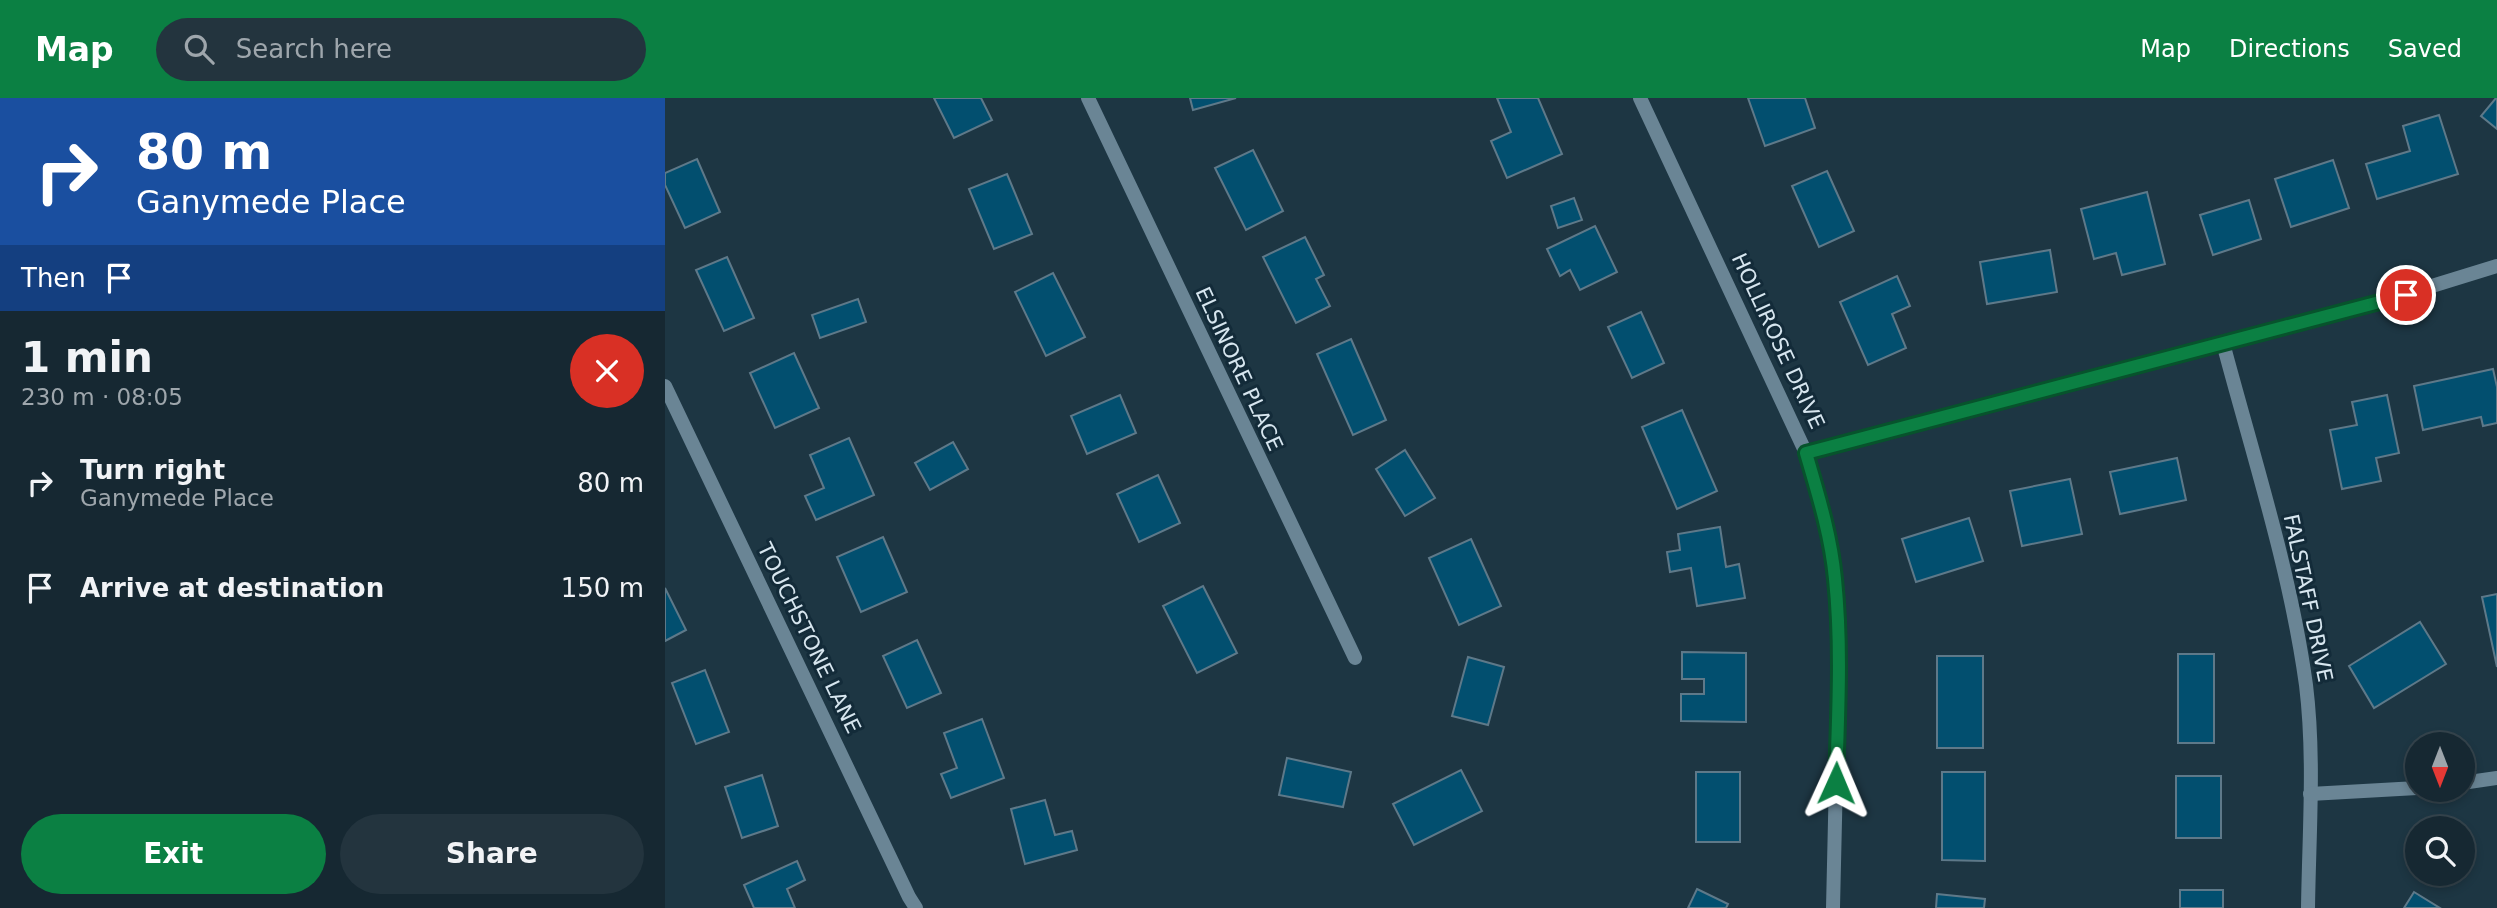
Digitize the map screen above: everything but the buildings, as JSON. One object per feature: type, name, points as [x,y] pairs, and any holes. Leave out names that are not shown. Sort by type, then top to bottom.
[{"type":"street","name":"ELSINORE PLACE","points":[[1088,98],[1355,658]]},
{"type":"street","name":"HOLLIROSE DRIVE","points":[[1640,98],[1806,453],[1826,524],[1835,577],[1839,645],[1833,908]]},
{"type":"street","points":[[1806,453],[2406,295],[2497,266]]},
{"type":"street","name":"FALSTAFF DRIVE","points":[[2223,343],[2295,623],[2308,708],[2308,908]]},
{"type":"street","name":"TOUCHSTONE LANE","points":[[665,386],[916,908]]},
{"type":"street","points":[[2475,781],[2497,778]]},
{"type":"street","points":[[2310,794],[2405,789]]},
{"type":"route","points":[[1836,783],[1839,645],[1835,577],[1826,524],[1806,453],[2406,295]]}]
